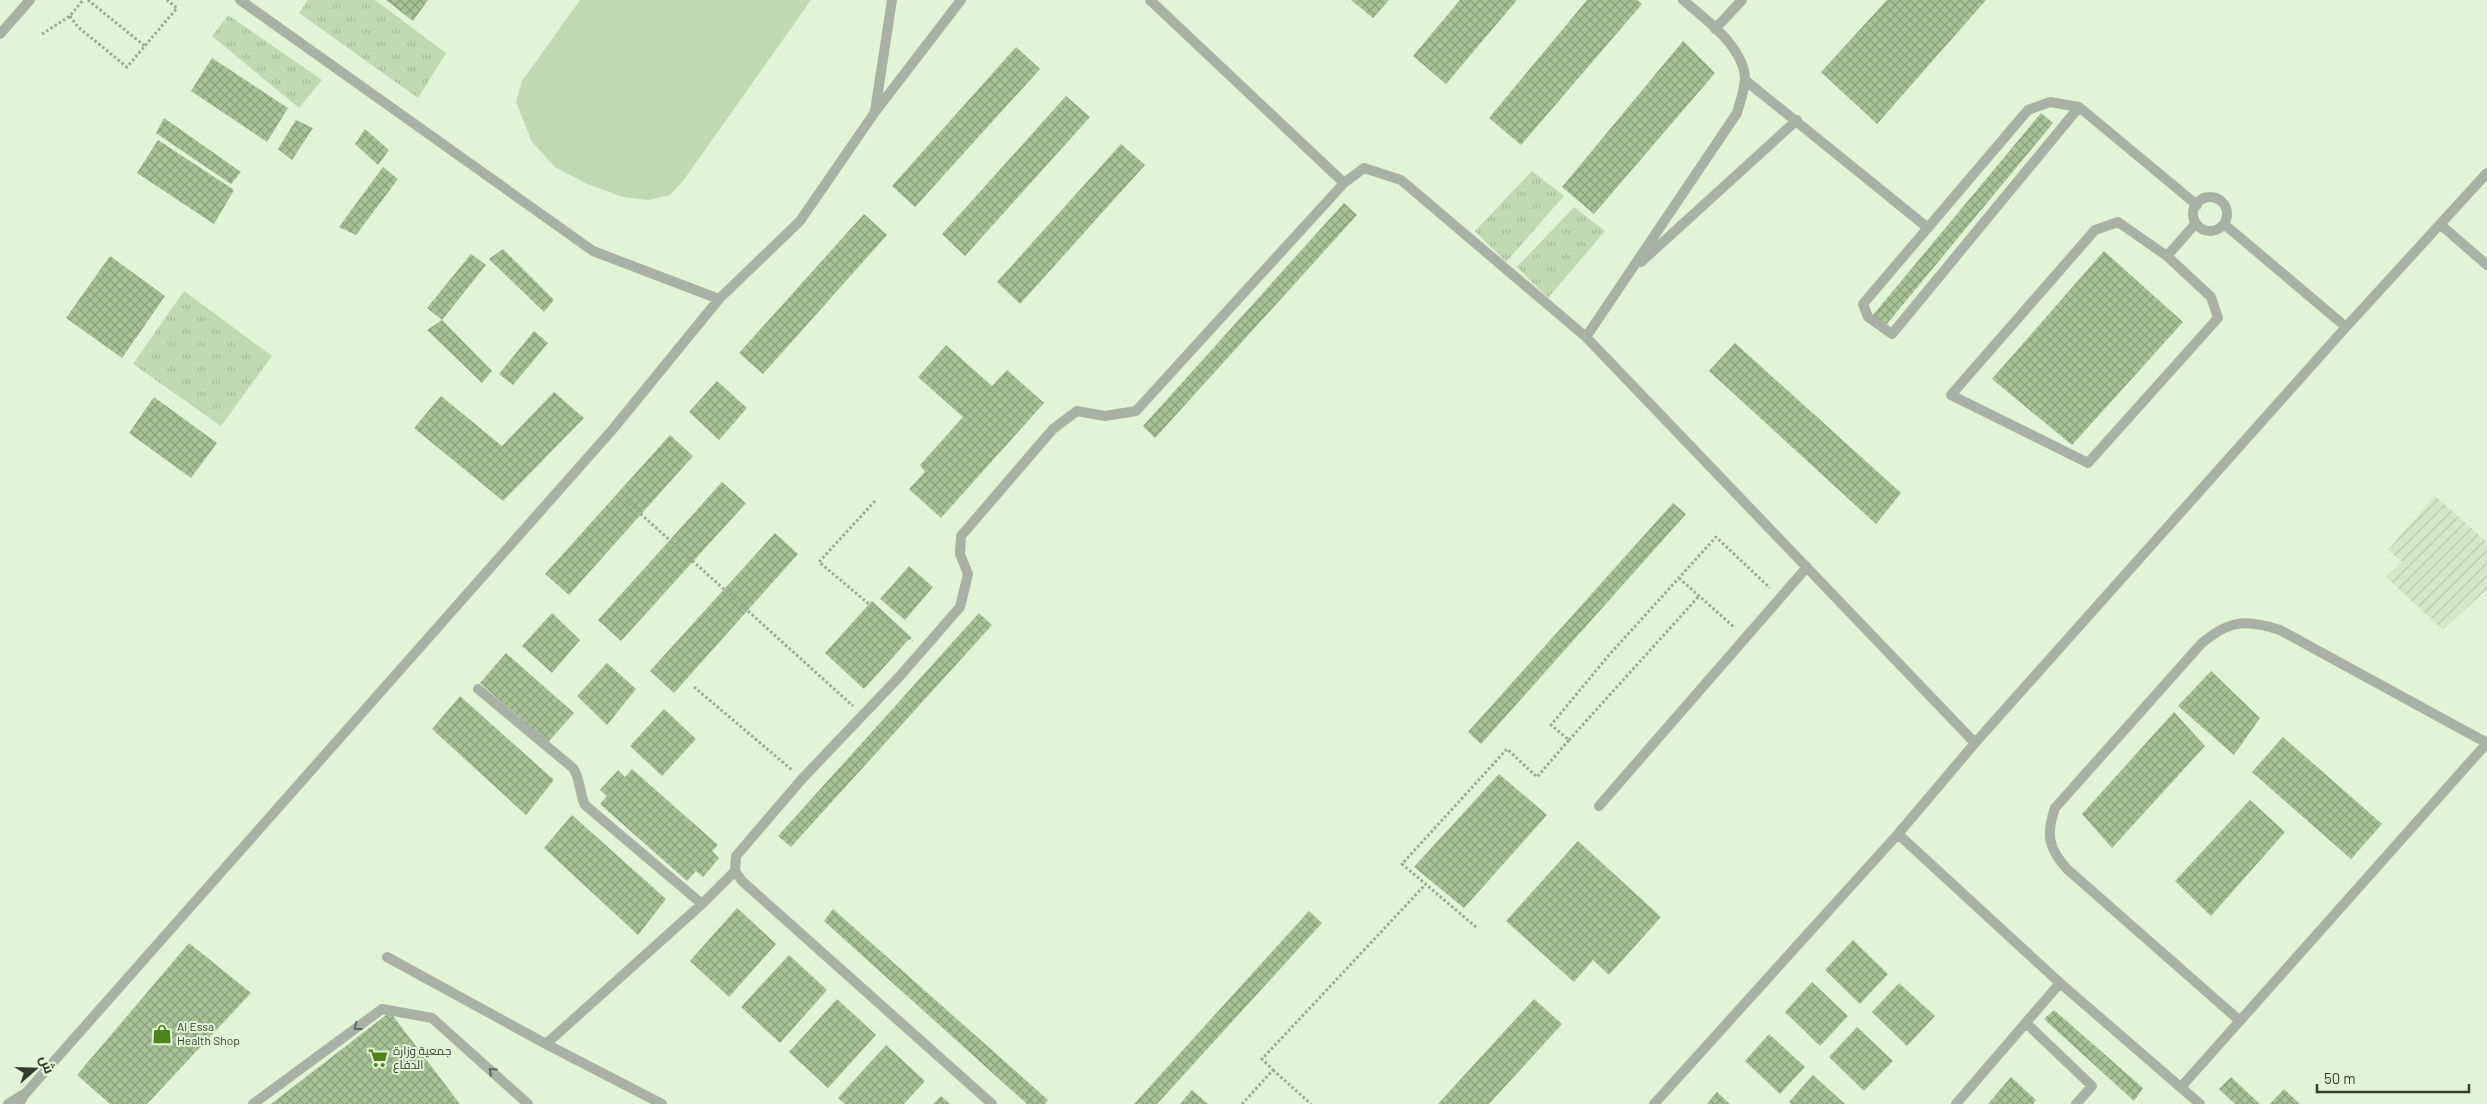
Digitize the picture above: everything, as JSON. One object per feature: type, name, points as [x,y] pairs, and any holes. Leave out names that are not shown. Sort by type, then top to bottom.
[{"type":"lane","points":[[0,34],[30,0]]},
{"type":"lane","points":[[240,0],[593,251],[719,299]]},
{"type":"lane","points":[[875,112],[892,0]]},
{"type":"lane","points":[[19,1104],[25,1094],[613,429],[719,299],[800,221],[875,112],[961,0]]},
{"type":"lane","points":[[1150,0],[1344,183]]},
{"type":"lane","points":[[1586,337],[1737,113],[1745,80],[1741,58],[1715,29],[1684,0]]},
{"type":"lane","points":[[1715,29],[1742,0]]},
{"type":"lane","points":[[1745,80],[1797,120],[1928,228]]},
{"type":"lane","points":[[2079,107],[1892,334],[1868,317],[1862,304],[2028,110],[2050,102],[2079,107],[2197,205]]},
{"type":"lane","points":[[1629,273],[1797,120]]},
{"type":"lane","points":[[992,1104],[742,881],[735,871],[736,856],[802,779],[960,608],[968,574],[960,554],[961,536],[1053,429],[1077,411],[1106,416],[1136,411],[1344,183],[1364,168],[1401,180],[1586,337],[1975,743]]},
{"type":"lane","points":[[1654,1104],[1898,834],[1975,743],[2346,327],[2487,173]]},
{"type":"lane","points":[[2207,198],[2220,201],[2227,212],[2224,224],[2219,229],[2206,231],[2196,223],[2194,210],[2197,205],[2207,198]]},
{"type":"lane","points":[[2118,222],[2167,256],[2211,297],[2218,318],[2088,463],[1951,395],[2095,230],[2118,222]]},
{"type":"lane","points":[[2167,256],[2196,223]]},
{"type":"lane","points":[[2224,224],[2346,327]]},
{"type":"lane","points":[[2441,225],[2487,265]]},
{"type":"lane","points":[[1599,806],[1807,567]]},
{"type":"lane","points":[[2181,1087],[2240,1021],[2487,743],[2280,630],[2246,622],[2230,625],[2214,633],[2161,689],[2056,808],[2050,824],[2050,841],[2056,856],[2067,869],[2240,1021]]},
{"type":"lane","points":[[478,689],[573,768],[578,776],[581,797],[585,805],[702,904]]},
{"type":"lane","points":[[1898,834],[2060,983],[2200,1104]]},
{"type":"lane","points":[[546,1044],[702,904],[735,871]]},
{"type":"lane","points":[[387,957],[546,1044],[662,1104]]},
{"type":"lane","points":[[1956,1104],[2060,983]]},
{"type":"lane","points":[[253,1104],[382,1009],[432,1018],[528,1104]]},
{"type":"lane","points":[[2026,1023],[2092,1086],[2076,1104]]},
{"type":"lane","points":[[8,1104],[25,1094]]},
{"type":"path","points":[[42,34],[70,16],[83,0]]},
{"type":"path","points":[[88,0],[146,47]]},
{"type":"path","points":[[70,16],[78,27],[128,67],[177,8],[167,0]]},
{"type":"path","points":[[622,497],[863,715]]},
{"type":"path","points":[[875,501],[819,562],[923,649]]},
{"type":"path","points":[[1569,740],[1551,725],[1609,655],[1716,537],[1780,597]]},
{"type":"path","points":[[1679,578],[1745,637]]},
{"type":"path","points":[[1476,927],[1402,864],[1507,749],[1537,777],[1699,596]]},
{"type":"path","points":[[694,687],[802,779]]},
{"type":"path","points":[[1311,1104],[1262,1060],[1425,885]]},
{"type":"path","points":[[1242,1104],[1273,1070]]},
{"type":"shaded area","points":[[2435,496],[2487,542],[2487,589],[2443,630],[2386,577],[2402,562],[2388,550]]},
{"type":"green space","points":[[308,0],[375,0],[446,53],[418,98],[299,13]]},
{"type":"green space","points":[[580,0],[811,0],[683,181],[670,195],[649,200],[623,197],[587,184],[555,167],[532,142],[516,102],[522,81]]},
{"type":"green space","points":[[228,15],[322,80],[299,108],[212,36]]},
{"type":"green space","points":[[1532,171],[1564,196],[1506,262],[1475,231]]},
{"type":"green space","points":[[1574,207],[1605,231],[1548,298],[1517,267]]},
{"type":"green space","points":[[184,291],[272,356],[221,426],[133,364]]},
{"type":"building","points":[[386,0],[428,0],[413,21]]},
{"type":"building","points":[[1351,0],[1389,0],[1373,18]]},
{"type":"building","points":[[1460,0],[1517,0],[1446,84],[1413,56]]},
{"type":"building","points":[[1587,0],[1637,0],[1642,4],[1521,145],[1489,118]]},
{"type":"building","points":[[1887,0],[1986,0],[1877,124],[1821,72]]},
{"type":"building","points":[[1683,41],[1715,73],[1594,214],[1562,187]]},
{"type":"building","points":[[1016,47],[1040,69],[915,207],[892,186]]},
{"type":"building","points":[[212,58],[288,108],[267,142],[191,91]]},
{"type":"building","points":[[1066,96],[1090,117],[965,256],[942,234]]},
{"type":"building","points":[[2041,113],[2053,123],[1886,325],[1873,315]]},
{"type":"building","points":[[164,118],[241,172],[231,184],[156,133]]},
{"type":"building","points":[[296,120],[313,128],[292,160],[278,149]]},
{"type":"building","points":[[365,129],[389,150],[378,165],[355,144]]},
{"type":"building","points":[[158,140],[234,190],[214,224],[137,173]]},
{"type":"building","points":[[1121,144],[1145,165],[1020,304],[997,282]]},
{"type":"building","points":[[383,167],[398,179],[356,235],[339,227]]},
{"type":"building","points":[[1344,203],[1357,215],[1155,438],[1143,426]]},
{"type":"building","points":[[864,214],[887,235],[763,374],[739,353]]},
{"type":"building","points":[[503,249],[554,300],[544,312],[489,259]]},
{"type":"building","points":[[2104,251],[2183,322],[2072,445],[1992,379]]},
{"type":"building","points":[[471,254],[486,265],[442,320],[427,308]]},
{"type":"building","points":[[110,256],[165,296],[122,358],[66,318]]},
{"type":"building","points":[[442,320],[492,371],[482,383],[427,330]]},
{"type":"building","points":[[534,331],[548,343],[513,385],[499,374]]},
{"type":"building","points":[[1735,343],[1901,493],[1876,524],[1709,371]]},
{"type":"building","points":[[946,345],[992,386],[1007,370],[1044,403],[941,518],[909,489],[925,472],[920,465],[963,417],[918,377]]},
{"type":"building","points":[[717,381],[747,408],[719,440],[689,412]]},
{"type":"building","points":[[554,392],[584,418],[503,501],[414,428],[441,396],[502,446]]},
{"type":"building","points":[[154,397],[217,443],[191,478],[129,433]]},
{"type":"building","points":[[670,435],[693,456],[569,595],[545,574]]},
{"type":"building","points":[[722,482],[746,503],[621,641],[598,620]]},
{"type":"building","points":[[1673,503],[1686,514],[1481,744],[1468,732]]},
{"type":"building","points":[[775,533],[798,554],[674,693],[650,671]]},
{"type":"building","points":[[909,566],[933,587],[905,620],[880,599]]},
{"type":"building","points":[[872,601],[911,637],[864,689],[825,653]]},
{"type":"building","points":[[552,613],[580,640],[552,673],[522,646]]},
{"type":"building","points":[[979,613],[992,625],[791,847],[778,836]]},
{"type":"building","points":[[506,653],[574,713],[548,742],[480,683]]},
{"type":"building","points":[[607,663],[636,689],[607,725],[577,696]]},
{"type":"building","points":[[2211,671],[2260,718],[2234,755],[2178,706]]},
{"type":"building","points":[[460,696],[554,780],[526,815],[432,729]]},
{"type":"building","points":[[664,709],[696,739],[662,776],[630,746]]},
{"type":"building","points":[[2174,712],[2205,746],[2112,848],[2082,814]]},
{"type":"building","points":[[2283,737],[2382,824],[2351,859],[2252,772]]},
{"type":"building","points":[[632,769],[718,845],[712,851],[719,858],[703,877],[696,871],[687,881],[600,804],[607,796],[600,790],[618,770],[625,777]]},
{"type":"building","points":[[1499,774],[1547,815],[1464,908],[1414,867]]},
{"type":"building","points":[[2250,800],[2285,832],[2211,916],[2175,881]]},
{"type":"building","points":[[572,815],[666,899],[638,935],[544,848]]},
{"type":"building","points":[[1578,841],[1661,917],[1609,975],[1593,960],[1574,982],[1506,921]]},
{"type":"building","points":[[737,908],[776,944],[729,997],[690,961]]},
{"type":"building","points":[[833,909],[1048,1100],[1045,1104],[1027,1104],[824,921]]},
{"type":"building","points":[[1309,911],[1322,923],[1157,1104],[1134,1104]]},
{"type":"building","points":[[1853,940],[1888,974],[1860,1004],[1825,970]]},
{"type":"building","name":"Al Essa Health Shop","points":[[189,943],[251,993],[147,1104],[110,1104],[77,1075]]},
{"type":"building","points":[[789,955],[827,990],[780,1043],[741,1007]]},
{"type":"building","points":[[1812,982],[1848,1016],[1820,1046],[1785,1012]]},
{"type":"building","points":[[1899,983],[1935,1016],[1907,1046],[1872,1012]]},
{"type":"building","points":[[837,999],[876,1035],[828,1088],[789,1052]]},
{"type":"building","points":[[1534,999],[1562,1024],[1489,1104],[1438,1104]]},
{"type":"building","points":[[2054,1010],[2143,1088],[2134,1101],[2044,1019]]},
{"type":"building","name":"جمعية وزارة الدفاع","points":[[390,1012],[460,1104],[271,1104]]},
{"type":"building","points":[[1857,1027],[1893,1061],[1864,1091],[1829,1057]]},
{"type":"building","points":[[1769,1034],[1805,1067],[1780,1094],[1745,1061]]},
{"type":"building","points":[[886,1045],[925,1081],[904,1104],[845,1104],[838,1098]]},
{"type":"building","points":[[1813,1075],[1845,1104],[1791,1104],[1789,1102]]},
{"type":"building","points":[[2011,1077],[2036,1100],[2033,1104],[1988,1104]]},
{"type":"building","points":[[2231,1077],[2260,1104],[2235,1104],[2219,1089]]},
{"type":"building","points":[[2284,1089],[2300,1104],[2270,1104]]},
{"type":"building","points":[[1192,1090],[1208,1104],[1180,1104]]},
{"type":"building","points":[[1717,1092],[1730,1104],[1707,1104]]},
{"type":"building","points":[[941,1096],[950,1104],[933,1104]]},
{"type":"place","name":"Al Essa Health Shop","points":[[162,1034]]},
{"type":"place","name":"جمعية وزارة الدفاع","points":[[378,1058]]}]
